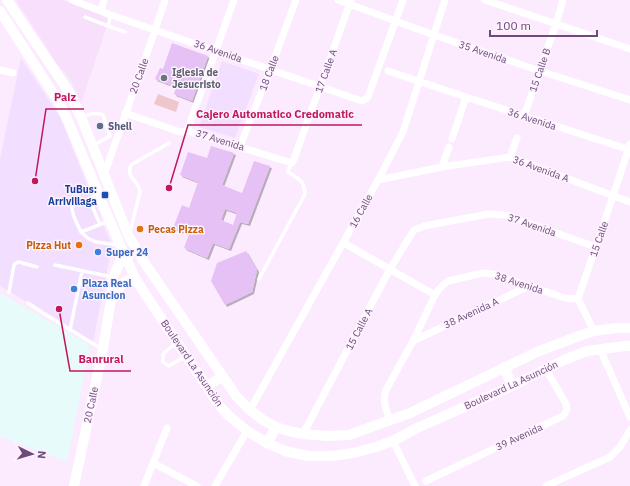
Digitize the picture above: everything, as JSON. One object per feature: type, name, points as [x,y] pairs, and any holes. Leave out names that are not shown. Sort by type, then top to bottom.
[{"type":"main road","name":"Boulevard La Asunción","points":[[7,0],[69,92],[81,117],[129,237],[146,265],[237,397],[250,410],[263,420],[276,427],[303,434],[327,436],[350,435],[410,412],[537,352],[594,331],[630,328]]},
{"type":"main road","name":"Boulevard La Asunción","points":[[0,11],[60,104],[68,121],[104,222],[120,245],[136,280],[219,404],[228,415],[247,431],[267,444],[285,451],[308,456],[332,456],[354,453],[393,441],[417,428],[512,386],[564,360],[587,351],[630,346]]},
{"type":"main road","points":[[125,257],[133,256],[146,265]]},
{"type":"main road","name":"20 Calle","points":[[74,486],[103,349],[113,277],[119,264],[125,257]]},
{"type":"main road","name":"20 Calle","points":[[111,299],[123,282],[127,280],[136,280]]},
{"type":"main road","points":[[574,338],[581,354]]},
{"type":"main road","points":[[504,367],[512,386]]},
{"type":"main road","points":[[207,387],[222,376]]},
{"type":"main road","points":[[410,412],[417,428]]},
{"type":"main road","points":[[267,444],[276,427]]},
{"type":"street","name":"36 Avenida","points":[[72,0],[111,15],[360,100],[364,100],[368,97],[396,21]]},
{"type":"street","points":[[101,11],[104,0]]},
{"type":"street","name":"20 Calle","points":[[104,176],[113,138],[125,113],[156,30],[165,0]]},
{"type":"street","points":[[187,130],[234,0]]},
{"type":"street","name":"18 Calle","points":[[240,146],[296,0]]},
{"type":"street","name":"35 Avenida","points":[[338,0],[350,2],[434,35],[630,100]]},
{"type":"street","points":[[396,21],[403,0]]},
{"type":"street","name":"16 Calle","points":[[250,410],[344,243],[403,132],[445,0]]},
{"type":"street","points":[[485,0],[630,49]]},
{"type":"street","name":"15 Calle B","points":[[524,116],[563,0]]},
{"type":"street","name":"17 Calle A","points":[[292,163],[350,2]]},
{"type":"street","points":[[0,70],[13,72]]},
{"type":"street","name":"36 Avenida","points":[[388,71],[524,116],[629,148]]},
{"type":"street","points":[[452,140],[466,97]]},
{"type":"street","name":"37 Avenida","points":[[125,113],[180,132],[187,130],[292,163]]},
{"type":"street","points":[[510,158],[517,138]]},
{"type":"street","points":[[442,167],[449,147]]},
{"type":"street","name":"15 Calle","points":[[578,299],[629,148]]},
{"type":"street","name":"36 Avenida A","points":[[378,180],[442,167],[510,158],[630,202]]},
{"type":"street","name":"37 Avenida","points":[[419,227],[489,214],[505,215],[596,247]]},
{"type":"street","name":"15 Calle A","points":[[303,434],[390,270],[414,230],[419,227]]},
{"type":"street","points":[[344,243],[390,270],[437,292],[413,341],[384,394],[384,403],[390,420]]},
{"type":"street","name":"38 Avenida","points":[[437,292],[448,281],[483,273],[501,276],[565,298],[578,299]]},
{"type":"street","name":"38 Avenida A","points":[[413,341],[529,286]]},
{"type":"street","points":[[578,299],[594,331]]},
{"type":"street","points":[[600,349],[630,417]]},
{"type":"street","name":"39 Avenida","points":[[426,481],[563,416],[567,409],[566,404],[546,369]]},
{"type":"street","points":[[144,486],[167,428]]},
{"type":"street","points":[[215,486],[247,431]]},
{"type":"street","points":[[546,486],[610,457],[620,447],[629,433]]},
{"type":"street","points":[[393,441],[415,486]]},
{"type":"street","points":[[152,463],[197,486]]},
{"type":"lane","points":[[108,26],[111,15]]},
{"type":"lane","points":[[85,17],[125,32]]},
{"type":"lane","points":[[81,117],[93,113],[103,115],[113,138],[101,141],[92,147]]},
{"type":"lane","points":[[129,237],[140,192],[140,188],[130,176],[129,172],[131,165],[169,143]]},
{"type":"lane","points":[[259,279],[305,194],[304,184],[288,172],[288,168],[292,163]]},
{"type":"lane","points":[[94,197],[72,206],[71,208],[81,232],[89,239],[96,242],[120,245]]},
{"type":"lane","points":[[81,232],[104,222]]},
{"type":"lane","points":[[9,292],[14,265],[16,263],[19,262],[37,267]]},
{"type":"lane","points":[[55,265],[113,277]]},
{"type":"lane","points":[[70,330],[82,271]]},
{"type":"lane","points":[[28,303],[103,349]]},
{"type":"lane","points":[[177,342],[164,353],[164,362],[169,366],[186,356]]},
{"type":"shaded area","points":[[16,0],[62,0],[95,12],[109,20],[81,103],[71,81],[56,62]]},
{"type":"shaded area","points":[[21,58],[60,117],[112,246],[93,342],[0,286],[0,159]]},
{"type":"shaded area","points":[[222,61],[259,74],[235,138],[199,127]]},
{"type":"shaded area","points":[[158,94],[179,102],[176,112],[154,104]]},
{"type":"shaded area","points":[[0,293],[90,345],[67,462],[0,436]]},
{"type":"building","points":[[172,43],[208,56],[192,101],[174,94],[176,87],[155,79],[160,68],[163,69]]},
{"type":"building","points":[[211,146],[234,153],[222,185],[242,193],[254,161],[270,166],[248,224],[240,222],[229,249],[213,243],[207,258],[184,248],[189,234],[173,228],[182,205],[189,208],[198,182],[180,175],[188,152],[207,158]],"holes":[[[225,209],[237,213],[233,225],[221,220]]]},
{"type":"building","points":[[246,251],[257,270],[252,292],[225,305],[211,281],[217,263]]},
{"type":"place","name":"Iglesia de Jesucristo","points":[[164,78]]},
{"type":"place","name":"Shell","points":[[100,126]]},
{"type":"place","name":"Paiz","points":[[35,181]]},
{"type":"place","name":"Cajero Automatico Credomatic","points":[[169,188]]},
{"type":"place","name":"TuBus: Arrivillaga","points":[[105,195]]},
{"type":"place","name":"Pecas Pizza","points":[[140,229]]},
{"type":"place","name":"Pizza Hut","points":[[79,245]]},
{"type":"place","name":"Super 24","points":[[98,252]]},
{"type":"place","name":"Plaza Real Asuncion","points":[[74,289]]},
{"type":"place","name":"Banrural","points":[[59,309]]}]
